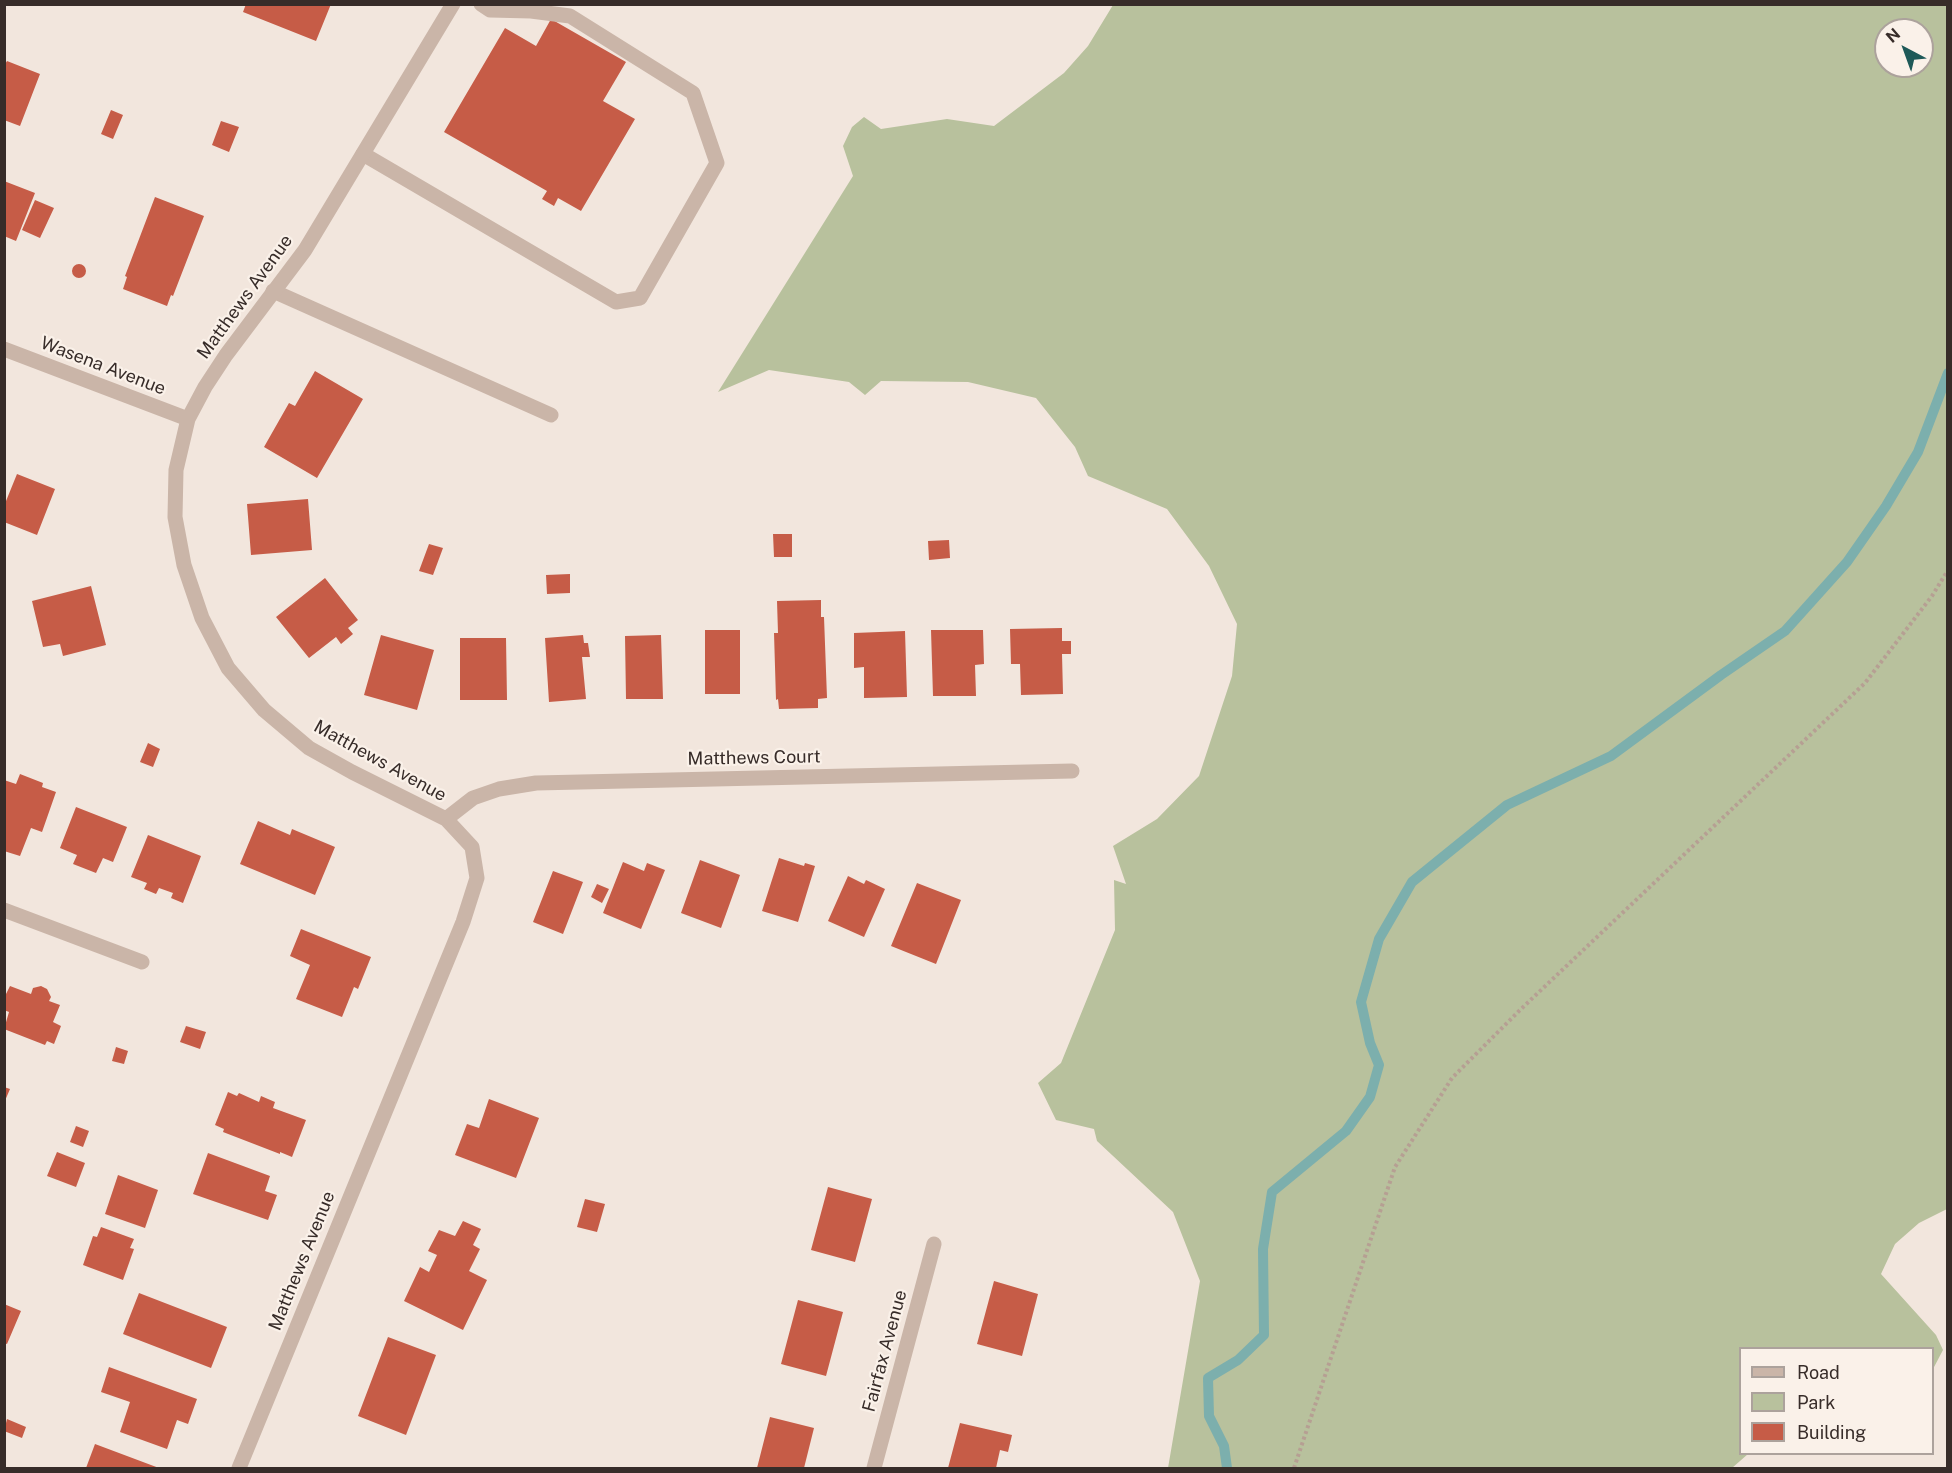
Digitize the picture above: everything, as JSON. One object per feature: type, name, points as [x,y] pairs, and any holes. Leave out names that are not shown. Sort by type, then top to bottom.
[{"type":"street","name":"Matthews Avenue","points":[[238,1468],[463,922],[477,878],[472,847],[446,819],[309,748],[264,710],[228,668],[202,618],[184,565],[176,517],[176,470],[188,419],[205,387],[226,355],[305,250],[453,4]]},
{"type":"street","points":[[363,154],[616,302],[640,298],[717,163],[693,93],[570,16],[531,11],[490,10],[481,4]]},
{"type":"street","points":[[273,291],[551,415]]},
{"type":"street","name":"Wasena Avenue","points":[[4,349],[188,419]]},
{"type":"street","name":"Matthews Court","points":[[446,819],[473,798],[499,789],[536,783],[1072,771]]},
{"type":"street","points":[[4,910],[142,962]]},
{"type":"street","name":"Fairfax Avenue","points":[[874,1468],[934,1244]]},
{"type":"path","points":[[1294,1468],[1395,1167],[1452,1078],[1545,986],[1865,683],[1932,596],[1947,570]]},
{"type":"green space","points":[[1113,5],[1947,5],[1947,1209],[1919,1223],[1895,1244],[1881,1274],[1936,1335],[1943,1350],[1934,1367],[1934,1347],[1739,1347],[1739,1455],[1747,1455],[1732,1468],[1168,1468],[1200,1281],[1173,1212],[1097,1141],[1094,1129],[1056,1120],[1038,1083],[1061,1063],[1115,930],[1114,880],[1126,884],[1113,846],[1157,819],[1199,776],[1232,676],[1237,624],[1209,566],[1167,509],[1088,476],[1075,447],[1036,398],[968,382],[881,381],[865,395],[849,382],[769,370],[718,392],[853,176],[843,146],[852,127],[864,117],[881,129],[947,119],[994,126],[1064,73],[1088,46]]},
{"type":"building","points":[[246,4],[331,4],[316,41],[243,12]]},
{"type":"building","points":[[551,19],[626,62],[603,101],[635,119],[581,211],[558,198],[554,206],[542,199],[547,191],[444,132],[505,28],[536,46]]},
{"type":"building","points":[[7,61],[40,74],[20,126],[4,120],[4,66]]},
{"type":"building","points":[[111,110],[123,115],[113,139],[101,134]]},
{"type":"building","points":[[221,121],[239,127],[229,152],[212,145]]},
{"type":"building","points":[[4,181],[35,193],[16,241],[4,236]]},
{"type":"building","points":[[155,197],[204,216],[167,306],[123,289],[127,277],[125,276]]},
{"type":"building","points":[[35,200],[54,208],[40,238],[22,230]]},
{"type":"building","points":[[76,264],[82,264],[86,271],[82,278],[76,278],[72,274],[72,268]]},
{"type":"building","points":[[315,371],[363,399],[317,478],[264,447],[289,403],[295,406]]},
{"type":"building","points":[[17,474],[55,489],[37,535],[4,522],[4,506]]},
{"type":"building","points":[[308,499],[312,550],[251,555],[247,504]]},
{"type":"building","points":[[773,534],[792,534],[792,557],[774,557]]},
{"type":"building","points":[[949,540],[950,558],[929,560],[928,541]]},
{"type":"building","points":[[429,544],[443,548],[433,575],[419,571]]},
{"type":"building","points":[[570,574],[570,593],[547,594],[546,575]]},
{"type":"building","points":[[325,578],[358,620],[348,628],[353,634],[341,644],[336,637],[309,658],[276,617]]},
{"type":"building","points":[[91,586],[106,645],[63,656],[60,644],[43,647],[32,601]]},
{"type":"building","points":[[821,600],[821,617],[824,617],[827,698],[818,699],[818,708],[779,709],[778,699],[776,700],[774,633],[778,633],[777,601]]},
{"type":"building","points":[[1062,628],[1062,641],[1071,641],[1071,654],[1062,654],[1063,694],[1021,695],[1020,664],[1011,664],[1010,629]]},
{"type":"building","points":[[705,630],[740,630],[740,694],[705,694]]},
{"type":"building","points":[[931,630],[983,630],[984,664],[975,665],[976,696],[933,696]]},
{"type":"building","points":[[905,631],[907,697],[864,698],[864,667],[854,668],[854,633]]},
{"type":"building","points":[[381,635],[434,650],[417,710],[364,695]]},
{"type":"building","points":[[583,635],[584,643],[588,643],[590,657],[582,657],[586,699],[549,702],[545,638]]},
{"type":"building","points":[[661,635],[663,699],[626,699],[625,636]]},
{"type":"building","points":[[460,638],[506,638],[507,700],[460,700]]},
{"type":"building","points":[[148,743],[160,749],[153,767],[140,762]]},
{"type":"building","points":[[20,774],[43,783],[42,787],[56,792],[42,832],[31,828],[20,856],[4,851],[4,780],[16,784]]},
{"type":"building","points":[[76,807],[127,827],[113,862],[103,858],[96,873],[73,864],[77,855],[60,848]]},
{"type":"building","points":[[258,821],[290,835],[292,829],[335,847],[315,895],[240,864]]},
{"type":"building","points":[[148,835],[201,856],[183,903],[171,898],[173,893],[159,888],[156,894],[144,889],[147,883],[131,877]]},
{"type":"building","points":[[779,858],[804,866],[805,863],[815,866],[798,922],[762,911]]},
{"type":"building","points":[[700,860],[740,875],[721,928],[681,913]]},
{"type":"building","points":[[623,862],[644,871],[647,863],[665,870],[641,929],[603,913]]},
{"type":"building","points":[[553,871],[583,882],[563,934],[533,922]]},
{"type":"building","points":[[848,876],[864,884],[866,880],[885,889],[864,937],[828,921]]},
{"type":"building","points":[[917,883],[961,900],[936,964],[891,946]]},
{"type":"building","points":[[597,884],[609,889],[602,903],[591,897]]},
{"type":"building","points":[[301,929],[371,957],[358,989],[354,987],[342,1017],[296,999],[310,965],[290,956]]},
{"type":"building","points":[[10,986],[31,994],[33,988],[41,986],[47,989],[51,997],[49,1001],[60,1005],[53,1022],[61,1026],[54,1044],[47,1041],[45,1045],[4,1029],[9,1012],[4,1010],[4,998]]},
{"type":"building","points":[[186,1026],[206,1032],[200,1049],[180,1042]]},
{"type":"building","points":[[116,1047],[128,1051],[124,1064],[112,1061]]},
{"type":"building","points":[[4,1087],[10,1089],[4,1103]]},
{"type":"building","points":[[228,1092],[237,1096],[239,1093],[259,1102],[261,1096],[275,1102],[273,1108],[306,1120],[292,1157],[223,1132],[224,1129],[215,1125]]},
{"type":"building","points":[[489,1099],[539,1118],[516,1178],[455,1155],[467,1124],[479,1128]]},
{"type":"building","points":[[76,1126],[89,1131],[83,1147],[70,1142]]},
{"type":"building","points":[[57,1152],[85,1163],[76,1187],[47,1176]]},
{"type":"building","points":[[208,1153],[270,1176],[265,1191],[277,1195],[268,1220],[193,1194]]},
{"type":"building","points":[[118,1175],[158,1190],[145,1228],[105,1214]]},
{"type":"building","points":[[828,1187],[872,1199],[855,1262],[811,1250]]},
{"type":"building","points":[[585,1199],[605,1204],[597,1232],[577,1227]]},
{"type":"building","points":[[463,1221],[481,1229],[473,1245],[480,1249],[469,1271],[487,1280],[463,1330],[404,1301],[420,1267],[429,1272],[437,1255],[428,1251],[439,1230],[455,1236]]},
{"type":"building","points":[[101,1227],[134,1239],[130,1248],[134,1249],[123,1280],[83,1265],[93,1236],[97,1237]]},
{"type":"building","points":[[994,1281],[1038,1294],[1022,1356],[977,1344]]},
{"type":"building","points":[[139,1293],[227,1327],[211,1368],[123,1334]]},
{"type":"building","points":[[798,1300],[843,1312],[826,1376],[781,1364]]},
{"type":"building","points":[[4,1304],[21,1311],[7,1344],[4,1343]]},
{"type":"building","points":[[388,1337],[436,1355],[406,1435],[358,1416]]},
{"type":"building","points":[[109,1367],[197,1399],[188,1424],[177,1420],[167,1449],[120,1432],[130,1402],[101,1392]]},
{"type":"building","points":[[770,1417],[814,1428],[804,1468],[757,1468]]},
{"type":"building","points":[[7,1419],[26,1427],[22,1438],[4,1431]]},
{"type":"building","points":[[960,1423],[1012,1435],[1008,1452],[1000,1450],[996,1468],[948,1468]]},
{"type":"building","points":[[95,1444],[159,1468],[86,1468]]},
{"type":"waterway","points":[[1227,1468],[1224,1446],[1209,1416],[1208,1378],[1238,1360],[1264,1335],[1263,1249],[1272,1192],[1346,1131],[1370,1097],[1379,1065],[1370,1043],[1361,1002],[1379,939],[1412,882],[1507,805],[1611,756],[1785,631],[1847,562],[1886,506],[1918,452],[1948,373]]}]
